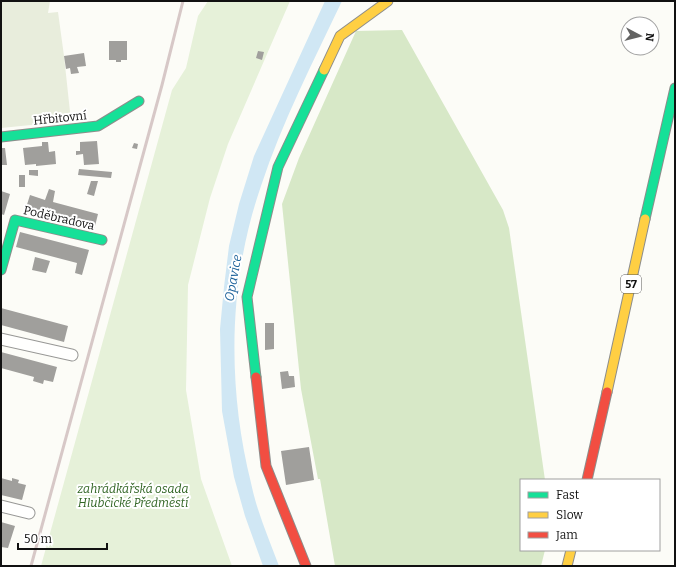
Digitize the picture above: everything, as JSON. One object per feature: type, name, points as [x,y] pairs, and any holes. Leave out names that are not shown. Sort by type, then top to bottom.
[{"type":"street","points":[[306,566],[266,466],[248,297],[278,167],[340,36],[388,1]]},
{"type":"street","name":"57","points":[[587,479],[675,88]]},
{"type":"street","name":"Hřbitovní","points":[[1,136],[98,126],[139,101]]},
{"type":"street","name":"Poděbradova","points":[[1,270],[15,220],[102,240]]},
{"type":"street","points":[[1,339],[72,355]]},
{"type":"street","points":[[1,506],[29,513]]},
{"type":"street","points":[[567,566],[571,551]]},
{"type":"green space","points":[[1,1],[50,1],[48,13],[58,12],[71,121],[1,128]]},
{"type":"green space","name":"zahrádkářská osada Hlubčické Předměstí","points":[[208,1],[290,1],[228,144],[210,198],[188,285],[186,390],[201,479],[232,566],[41,566],[172,90],[186,68],[198,16]]},
{"type":"green space","points":[[402,30],[503,210],[509,228],[545,479],[520,479],[520,551],[545,551],[541,566],[335,566],[320,479],[318,479],[301,389],[282,204],[299,158],[356,31]]},
{"type":"water","name":"Opavice","points":[[325,1],[342,1],[298,92],[269,162],[250,222],[242,259],[237,296],[235,371],[243,446],[256,504],[279,566],[263,566],[245,516],[234,477],[222,411],[220,329],[224,287],[229,246],[239,204],[254,156]]},
{"type":"building","points":[[109,41],[127,41],[127,60],[116,62],[116,60],[109,60]]},
{"type":"building","points":[[258,51],[264,52],[262,60],[256,58]]},
{"type":"building","points":[[84,53],[86,66],[77,67],[79,73],[71,74],[70,68],[66,69],[64,56]]},
{"type":"building","points":[[97,141],[99,164],[84,165],[83,154],[76,155],[76,151],[80,151],[80,142]]},
{"type":"building","points":[[42,142],[48,142],[49,152],[55,151],[56,164],[36,166],[36,164],[25,165],[23,148],[42,146]]},
{"type":"building","points":[[134,143],[138,144],[137,149],[132,148]]},
{"type":"building","points":[[1,148],[5,148],[7,165],[1,165]]},
{"type":"building","points":[[79,169],[112,172],[111,178],[78,175]]},
{"type":"building","points":[[29,170],[38,170],[38,176],[29,175]]},
{"type":"building","points":[[19,175],[25,175],[25,187],[19,187]]},
{"type":"building","points":[[91,181],[98,181],[94,196],[87,194]]},
{"type":"building","points":[[49,189],[55,191],[53,202],[98,214],[94,230],[25,211],[30,195],[45,200]]},
{"type":"building","points":[[1,191],[10,194],[4,215],[1,214]]},
{"type":"building","points":[[20,232],[89,250],[82,275],[75,273],[77,263],[16,247]]},
{"type":"building","points":[[35,257],[50,261],[46,273],[32,270]]},
{"type":"building","points":[[1,308],[68,326],[64,342],[1,325]]},
{"type":"building","points":[[265,323],[274,323],[274,349],[265,350]]},
{"type":"building","points":[[1,352],[57,367],[53,382],[44,380],[43,384],[33,381],[34,377],[1,368]]},
{"type":"building","points":[[288,371],[289,376],[294,376],[295,387],[282,389],[280,372]]},
{"type":"building","points":[[309,447],[314,480],[286,485],[281,451]]},
{"type":"building","points":[[1,478],[12,481],[12,478],[19,480],[18,483],[26,485],[22,500],[1,495]]},
{"type":"building","points":[[1,522],[15,526],[8,548],[1,547]]},
{"type":"railway","points":[[31,566],[162,85],[183,1]]},
{"type":"traffic: fast","points":[[256,377],[247,297],[278,167],[324,70]]},
{"type":"traffic: fast","points":[[645,219],[675,88]]},
{"type":"traffic: fast","points":[[1,137],[98,126],[139,101]]},
{"type":"traffic: fast","points":[[1,270],[15,220],[102,240]]},
{"type":"traffic: slow","points":[[324,70],[340,36],[388,1]]},
{"type":"traffic: slow","points":[[607,392],[645,219]]},
{"type":"traffic: slow","points":[[567,566],[571,551]]},
{"type":"traffic: jam","points":[[256,377],[266,466],[306,566]]},
{"type":"traffic: jam","points":[[587,479],[607,392]]}]
